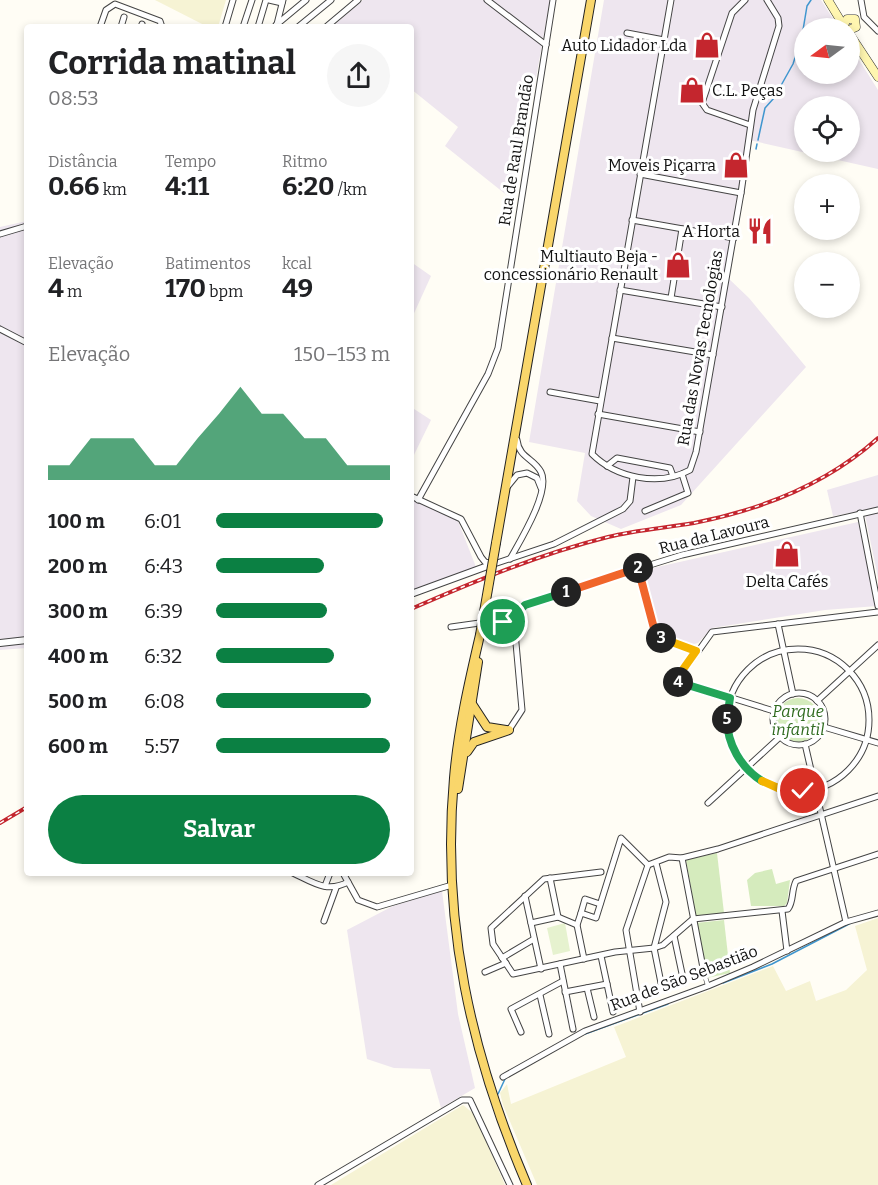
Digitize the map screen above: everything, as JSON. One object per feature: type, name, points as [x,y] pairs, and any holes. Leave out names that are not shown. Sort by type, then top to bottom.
[{"type":"main road","points":[[452,822],[480,635],[591,0]]},
{"type":"main road","points":[[828,0],[841,18]]},
{"type":"main road","points":[[838,14],[850,18]]},
{"type":"main road","points":[[860,47],[878,77]]},
{"type":"main road","points":[[469,706],[487,732]]},
{"type":"main road","points":[[487,732],[473,724],[465,730],[453,778],[452,885],[456,946],[466,1005],[500,1121],[527,1185]]},
{"type":"main road","points":[[462,764],[474,742],[487,732],[509,730]]},
{"type":"street","points":[[226,24],[233,0]]},
{"type":"street","points":[[244,24],[252,0]]},
{"type":"street","points":[[259,24],[268,0],[283,2],[276,24]]},
{"type":"street","points":[[277,24],[306,0]]},
{"type":"street","points":[[302,24],[331,0]]},
{"type":"street","points":[[330,24],[358,0]]},
{"type":"street","points":[[488,0],[546,45]]},
{"type":"street","name":"Rua de Raul Brandão","points":[[418,500],[488,374],[498,348],[553,0]]},
{"type":"street","points":[[645,511],[687,494],[682,474],[661,478],[633,477],[607,466],[592,454],[671,0]]},
{"type":"street","points":[[745,0],[737,4],[729,19],[702,103],[707,110],[750,125]]},
{"type":"street","name":"Rua das Novas Tecnologias","points":[[682,474],[690,471],[700,432],[734,238],[750,125],[779,26],[778,18],[767,0]]},
{"type":"street","points":[[861,0],[868,23],[878,31]]},
{"type":"street","points":[[101,24],[106,10],[115,4],[160,21],[161,24]]},
{"type":"street","points":[[850,18],[862,9]]},
{"type":"street","points":[[122,24],[124,17]]},
{"type":"street","points":[[860,26],[868,23]]},
{"type":"street","points":[[627,33],[664,40]]},
{"type":"street","points":[[640,174],[741,193]]},
{"type":"street","points":[[632,220],[734,238]]},
{"type":"street","points":[[0,234],[24,227]]},
{"type":"street","points":[[671,298],[682,229]]},
{"type":"street","points":[[620,290],[722,307]]},
{"type":"street","points":[[0,330],[24,342]]},
{"type":"street","points":[[612,338],[713,356]]},
{"type":"street","points":[[550,392],[600,401]]},
{"type":"street","points":[[598,414],[700,432]]},
{"type":"street","points":[[510,559],[542,490],[543,475],[520,452],[516,433]]},
{"type":"street","points":[[607,466],[617,458],[670,468],[673,476]]},
{"type":"street","points":[[505,490],[517,475],[527,473],[537,478],[542,490]]},
{"type":"street","points":[[414,593],[554,544],[623,509],[630,501],[633,477]]},
{"type":"street","points":[[414,498],[461,519],[481,557],[485,562],[494,564]]},
{"type":"street","points":[[414,501],[418,500]]},
{"type":"street","name":"Rua da Lavoura","points":[[512,608],[682,555],[878,510]]},
{"type":"street","points":[[860,513],[878,606]]},
{"type":"street","points":[[639,568],[655,632],[663,640],[696,651]]},
{"type":"street","points":[[509,730],[522,710],[514,621],[516,614],[525,605]]},
{"type":"street","points":[[491,620],[505,607],[512,608],[516,614]]},
{"type":"street","points":[[774,711],[676,681],[712,632],[878,612]]},
{"type":"street","points":[[499,614],[501,620]]},
{"type":"street","points":[[451,627],[501,620],[507,623],[514,635]]},
{"type":"street","points":[[507,623],[514,621]]},
{"type":"street","points":[[778,624],[793,694]]},
{"type":"street","points":[[0,643],[24,640]]},
{"type":"street","points":[[817,701],[878,645]]},
{"type":"street","points":[[802,648],[820,651],[836,659],[851,671],[868,704],[870,722],[867,740],[853,766],[829,784],[815,790],[790,791],[756,777],[747,769],[739,759],[729,736],[728,711],[735,687],[750,667],[760,659],[783,650],[802,648]]},
{"type":"street","points":[[803,693],[817,701],[823,710],[824,727],[815,740],[805,744],[789,743],[780,737],[773,722],[774,711],[783,698],[803,693]]},
{"type":"street","points":[[824,727],[878,743]]},
{"type":"street","points":[[708,803],[780,737]]},
{"type":"street","points":[[805,744],[846,922]]},
{"type":"street","points":[[648,865],[669,857],[682,858],[878,796]]},
{"type":"street","points":[[581,913],[596,918],[610,867],[621,838],[648,865]]},
{"type":"street","points":[[610,867],[601,872],[544,879],[491,928],[493,944],[513,974],[584,959],[654,948],[663,945],[693,919],[782,911],[788,909],[792,903],[791,891],[796,881],[878,854]]},
{"type":"street","points":[[682,858],[708,986]]},
{"type":"street","points":[[656,863],[666,902],[654,948],[662,987]]},
{"type":"street","points":[[640,1012],[626,930],[648,865]]},
{"type":"street","points":[[601,872],[607,880]]},
{"type":"street","points":[[301,876],[336,888],[348,882]]},
{"type":"street","points":[[325,886],[329,876]]},
{"type":"street","points":[[345,876],[358,900],[377,907],[452,885]]},
{"type":"street","points":[[550,878],[558,917]]},
{"type":"street","points":[[324,921],[336,888]]},
{"type":"street","points":[[525,896],[541,969]]},
{"type":"street","points":[[584,959],[577,925],[585,899],[600,904]]},
{"type":"street","points":[[782,911],[787,951]]},
{"type":"street","name":"Rua de São Sebastião","points":[[503,1077],[573,1036],[708,986],[846,922],[878,913]]},
{"type":"street","points":[[531,923],[558,917],[577,925]]},
{"type":"street","points":[[674,936],[684,983]]},
{"type":"street","points":[[485,972],[534,939]]},
{"type":"street","points":[[601,956],[613,1012]]},
{"type":"street","points":[[560,964],[573,1029]]},
{"type":"street","points":[[521,1032],[511,1009],[563,981]]},
{"type":"street","points":[[565,992],[607,984]]},
{"type":"street","points":[[587,988],[594,1017]]},
{"type":"street","points":[[540,995],[549,1034]]},
{"type":"street","points":[[318,1185],[431,1121],[462,1100],[470,1100],[510,1185]]},
{"type":"shaded area","points":[[155,0],[226,0],[219,24],[202,24]]},
{"type":"shaded area","points":[[363,0],[550,0],[514,201],[445,146],[458,127],[414,91],[414,24],[335,24]]},
{"type":"shaded area","points":[[604,0],[821,0],[833,18],[794,18],[794,84],[860,84],[860,61],[878,90],[878,169],[847,162],[860,162],[860,96],[794,96],[794,150],[749,140],[727,277],[749,298],[806,367],[681,505],[621,529],[591,516],[577,501],[585,453],[529,442]]},
{"type":"shaded area","points":[[24,222],[24,648],[0,650],[0,227]]},
{"type":"shaded area","points":[[414,264],[431,276],[414,313]]},
{"type":"shaded area","points":[[414,409],[431,420],[414,455]]},
{"type":"shaded area","points":[[878,475],[878,508],[833,516],[827,490]]},
{"type":"shaded area","points":[[414,499],[458,521],[476,567],[414,595]]},
{"type":"shaded area","points":[[878,513],[878,578],[865,515]]},
{"type":"shaded area","points":[[858,522],[877,606],[825,610],[712,628],[698,643],[690,645],[677,643],[658,632],[644,570]]},
{"type":"shaded area","points":[[442,891],[458,1014],[475,1088],[441,1108],[430,1069],[394,1068],[367,1059],[347,930],[393,906]]},
{"type":"shaded area","points":[[878,918],[878,1185],[537,1185],[503,1105],[500,1093],[507,1084],[511,1104],[626,1057],[614,1027],[773,966],[786,991],[810,981],[816,1001],[846,990],[867,970],[855,926]]},
{"type":"shaded area","points":[[463,1105],[474,1114],[505,1185],[331,1185]]},
{"type":"green space","name":"Parque infantil","points":[[798,698],[813,705],[820,720],[813,735],[798,742],[783,735],[776,720],[783,705]]},
{"type":"green space","points":[[717,853],[724,913],[696,916],[686,860]]},
{"type":"green space","points":[[772,869],[776,884],[790,880],[787,903],[784,906],[751,906],[747,880],[755,873]]},
{"type":"green space","points":[[724,920],[730,973],[707,978],[696,923]]},
{"type":"green space","points":[[565,923],[570,951],[553,955],[547,928]]},
{"type":"waterway","points":[[758,140],[765,108],[774,98],[793,64],[802,36],[807,6],[811,0]]},
{"type":"waterway","points":[[756,149],[757,144]]},
{"type":"waterway","points":[[723,983],[772,964],[851,923]]},
{"type":"waterway","points":[[585,1034],[668,1004]]},
{"type":"waterway","points":[[498,1094],[505,1079]]},
{"type":"railway","points":[[414,608],[459,588],[558,551],[619,535],[719,518],[768,503],[815,482],[837,469],[878,438]]},
{"type":"railway","points":[[0,823],[24,809]]},
{"type":"place","name":"Auto Lidador Lda","points":[[707,45]]},
{"type":"place","name":"C.L. Peças","points":[[692,90]]},
{"type":"place","name":"Moveis Piçarra","points":[[736,165]]},
{"type":"place","name":"A Horta","points":[[760,231]]},
{"type":"place","name":"Multiauto Beja - concessionário Renault","points":[[678,265]]},
{"type":"place","name":"Delta Cafés","points":[[787,554]]},
{"type":"route","points":[[503,622],[512,622],[525,605],[639,568],[655,632],[663,640],[696,651],[676,681],[730,698],[727,723],[729,736],[739,759],[747,769],[766,784],[790,791],[803,791]]}]
